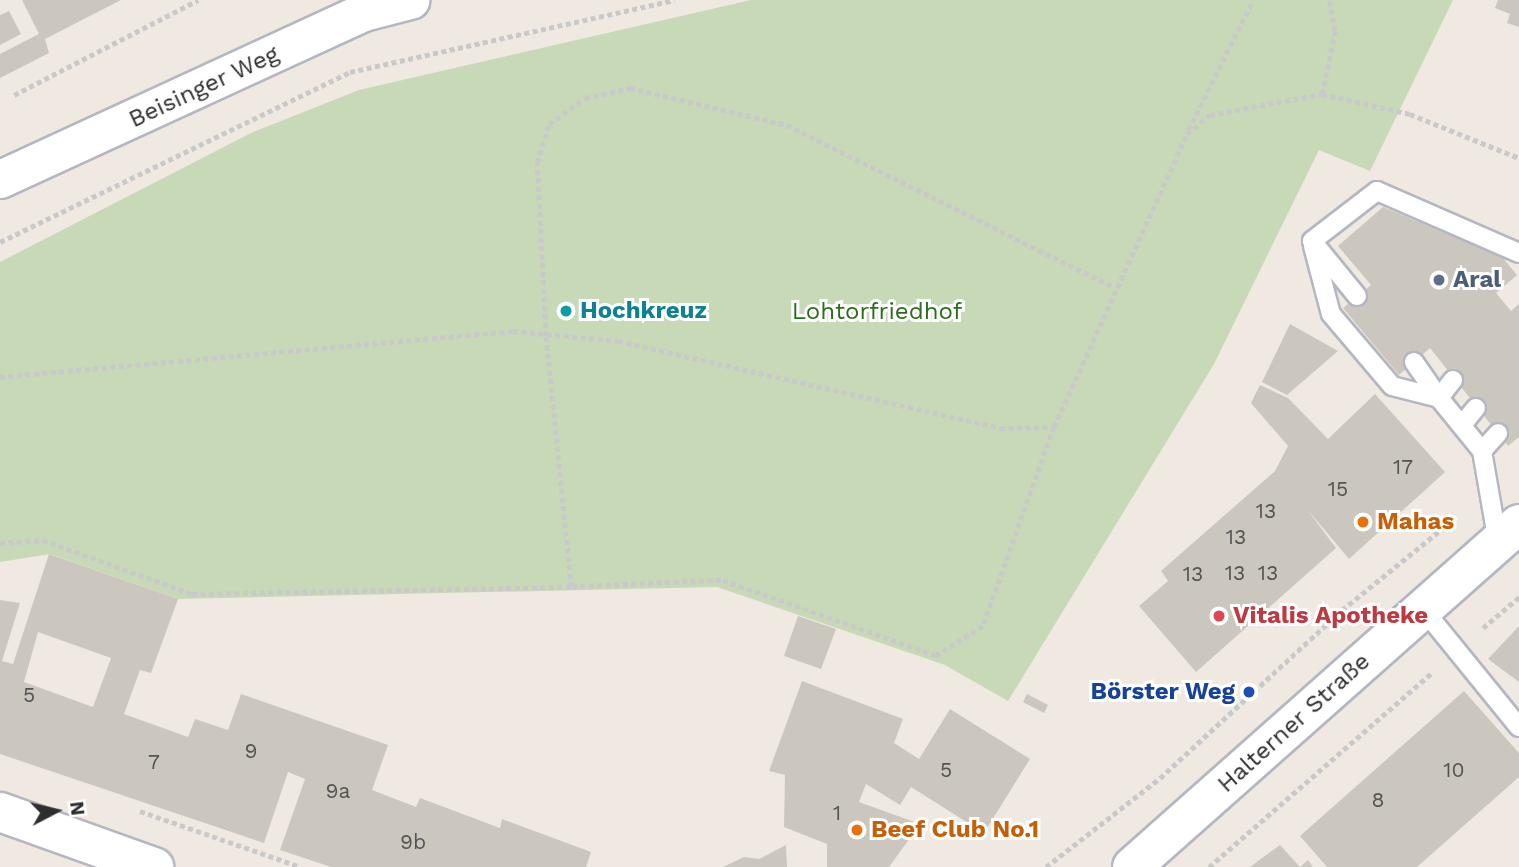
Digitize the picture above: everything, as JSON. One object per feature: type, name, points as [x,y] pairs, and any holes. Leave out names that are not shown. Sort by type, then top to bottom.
[{"type":"main road","name":"Halterner Straße","points":[[1132,867],[1508,533]]},
{"type":"main road","points":[[0,812],[154,867]]},
{"type":"street","name":"Beisinger Weg","points":[[0,179],[360,6],[410,0]]},
{"type":"lane","points":[[1312,241],[1377,191],[1519,253]]},
{"type":"lane","points":[[1312,241],[1357,296]]},
{"type":"lane","points":[[1312,241],[1331,314],[1392,386],[1439,398]]},
{"type":"lane","points":[[1414,362],[1482,451],[1489,491],[1508,533]]},
{"type":"lane","points":[[1439,398],[1453,380]]},
{"type":"lane","points":[[1462,425],[1476,408]]},
{"type":"lane","points":[[1482,451],[1498,433]]},
{"type":"lane","points":[[1423,609],[1519,727]]},
{"type":"path","points":[[14,95],[198,0]]},
{"type":"path","points":[[0,242],[350,72],[674,0]]},
{"type":"path","points":[[0,543],[43,540],[192,594],[571,587],[721,580],[936,656],[983,626],[1054,427],[1113,287],[1253,0]]},
{"type":"path","points":[[1322,94],[1335,31],[1329,0]]},
{"type":"path","points":[[571,587],[546,336],[537,163],[550,124],[585,97],[630,88],[787,125],[1113,287]]},
{"type":"path","points":[[1186,134],[1210,115],[1322,94],[1410,114],[1519,158]]},
{"type":"path","points":[[0,377],[513,331],[631,344],[1000,428],[1054,427]]},
{"type":"path","points":[[1046,867],[1160,778],[1342,610],[1489,491]]},
{"type":"path","points":[[1209,867],[1408,693]]},
{"type":"green space","name":"Lohtorfriedhof","points":[[751,0],[1453,0],[1370,171],[1319,150],[1214,364],[1008,701],[945,665],[717,587],[178,599],[50,554],[0,562],[0,262],[251,133],[359,90]]},
{"type":"building","points":[[22,0],[121,0],[45,39],[49,53],[0,78],[0,54],[39,34]]},
{"type":"building","points":[[1498,0],[1519,0],[1519,27],[1507,23],[1510,14],[1495,8]]},
{"type":"building","points":[[9,11],[21,34],[0,45],[0,15]]},
{"type":"building","points":[[1383,207],[1502,257],[1517,275],[1496,293],[1511,311],[1519,304],[1519,437],[1508,446],[1430,348],[1399,375],[1343,308],[1371,285],[1338,246]]},
{"type":"building","points":[[1290,324],[1338,351],[1287,395],[1262,382]]},
{"type":"building","points":[[1260,385],[1288,398],[1328,439],[1375,394],[1445,472],[1349,559],[1307,509],[1336,548],[1196,672],[1139,606],[1168,581],[1161,571],[1275,471],[1288,446],[1251,403]]},
{"type":"building","points":[[49,554],[178,599],[151,673],[140,670],[124,714],[188,737],[195,719],[228,730],[241,694],[388,745],[372,790],[416,807],[420,798],[500,828],[502,819],[591,852],[586,867],[331,867],[280,850],[305,779],[288,772],[264,843],[0,754],[0,600],[20,603],[2,661],[13,664]],"holes":[[[38,632],[111,658],[93,707],[24,682]]]},
{"type":"building","points":[[798,616],[836,629],[821,669],[784,656]]},
{"type":"building","points":[[1519,626],[1519,682],[1488,659]]},
{"type":"building","points":[[802,681],[903,719],[894,743],[919,759],[950,709],[1030,759],[984,833],[911,787],[900,805],[866,784],[859,802],[920,824],[889,867],[827,867],[827,844],[784,827],[785,775],[769,771]]},
{"type":"building","points":[[1464,691],[1519,753],[1519,777],[1417,867],[1327,867],[1300,836]]},
{"type":"building","points":[[1027,694],[1048,705],[1044,713],[1023,702]]},
{"type":"building","points":[[786,845],[787,867],[723,867],[744,857],[759,859]]},
{"type":"building","points":[[1280,845],[1300,867],[1250,867]]},
{"type":"building","points":[[1308,860],[1313,867],[1300,867]]},
{"type":"place","name":"Aral","points":[[1439,280]]},
{"type":"place","name":"Hochkreuz","points":[[566,311]]},
{"type":"place","name":"Mahas","points":[[1363,522]]},
{"type":"place","name":"Vitalis Apotheke","points":[[1219,616]]},
{"type":"place","name":"Börster Weg","points":[[1249,692]]},
{"type":"place","name":"Beef Club No.1","points":[[857,830]]}]
